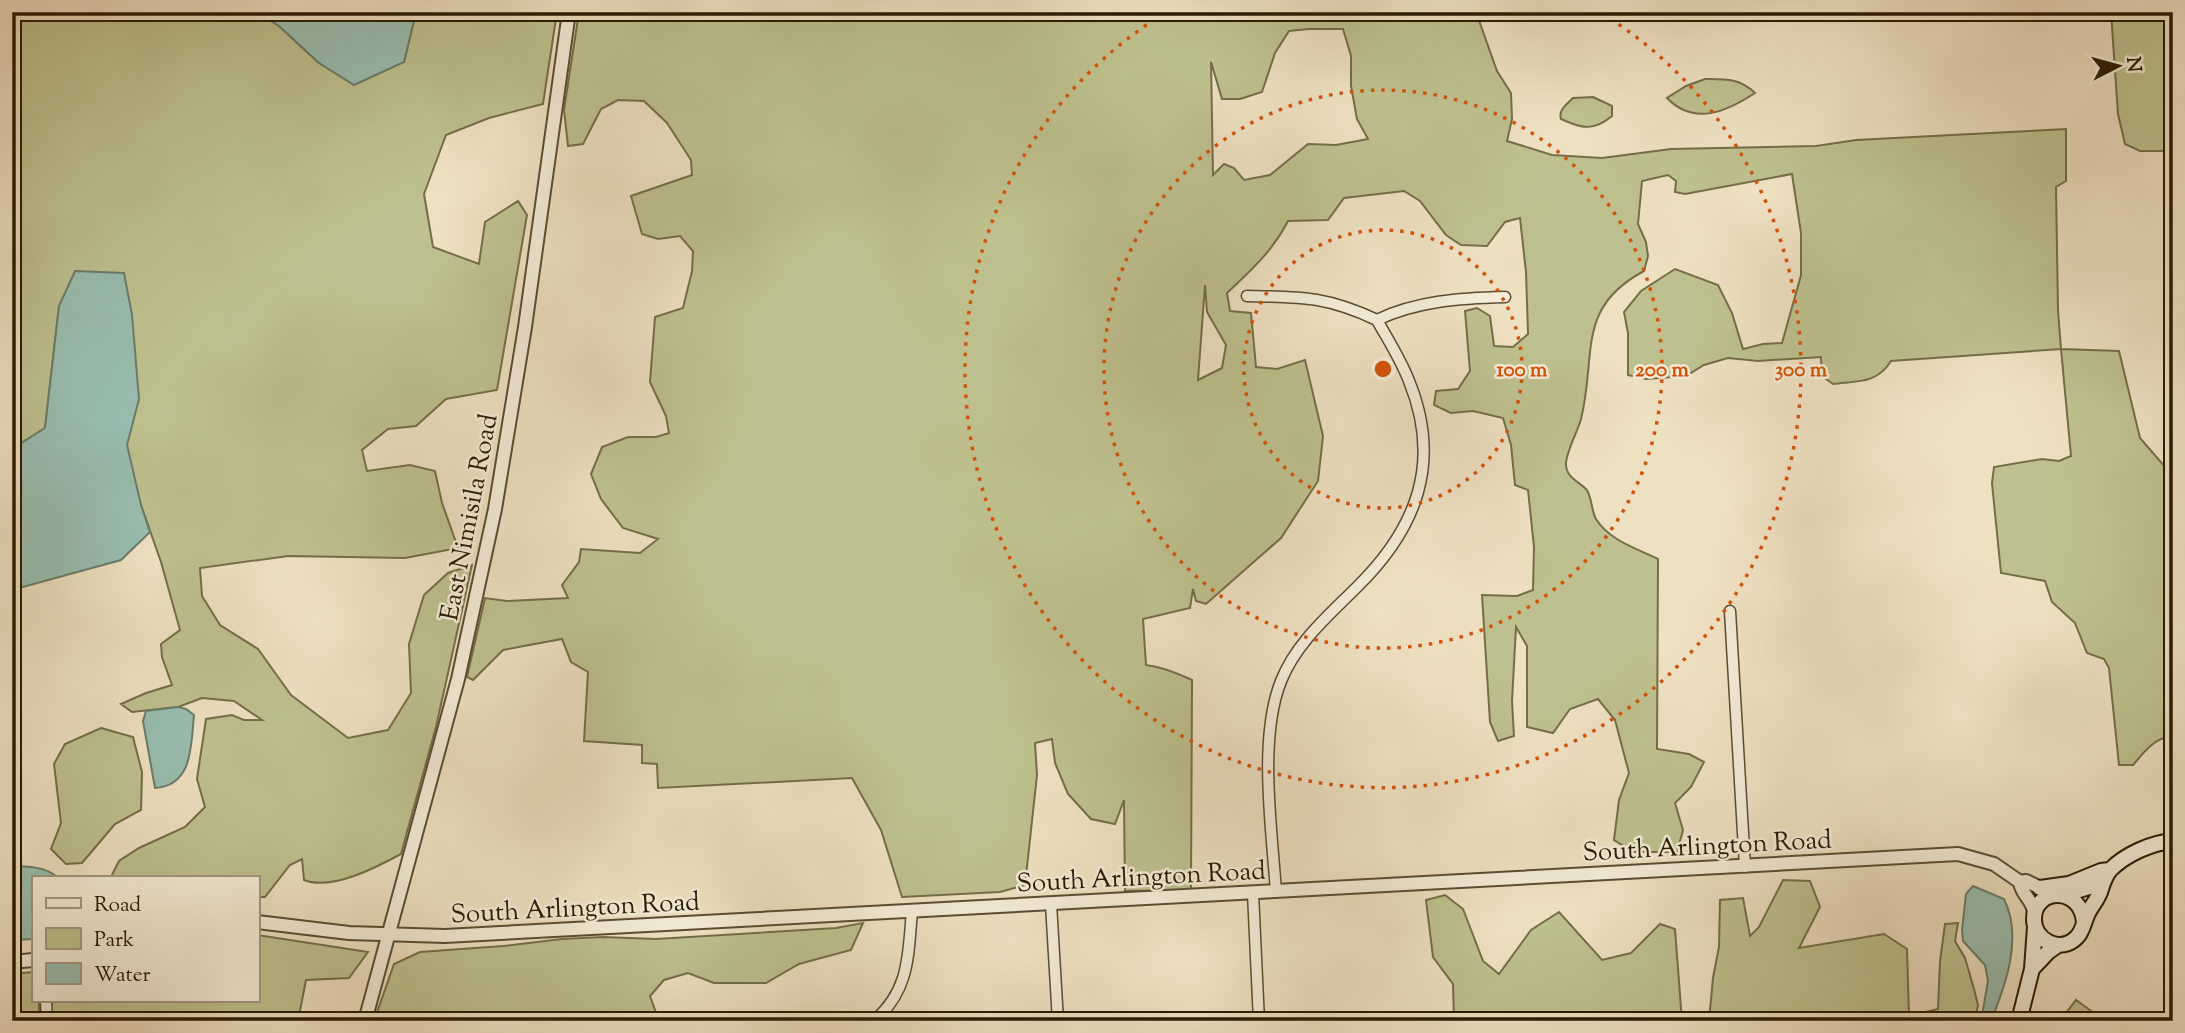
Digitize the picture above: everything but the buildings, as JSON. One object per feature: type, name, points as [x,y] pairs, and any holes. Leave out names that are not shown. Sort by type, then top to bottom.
[{"type":"main road","points":[[2019,1021],[2032,969],[2035,920],[2044,900],[2106,877],[2133,854],[2151,845],[2173,841]]},
{"type":"main road","points":[[2040,888],[2069,884],[2101,871],[2106,877]]},
{"type":"main road","points":[[2032,969],[2048,952],[2077,937],[2106,877]]},
{"type":"main road","points":[[2062,895],[2076,901],[2084,923]]},
{"type":"main road","points":[[2035,920],[2041,937],[2058,945]]},
{"type":"street","name":"East Nimisila Road","points":[[365,1021],[458,679],[495,509],[525,327],[569,12]]},
{"type":"street","points":[[1247,296],[1327,300],[1377,320],[1401,362],[1419,410],[1424,442],[1422,480],[1405,526],[1389,553],[1307,638],[1282,679],[1275,698],[1269,737],[1276,892]]},
{"type":"street","points":[[1377,320],[1417,306],[1474,297],[1505,297]]},
{"type":"street","points":[[1731,611],[1745,867]]},
{"type":"street","name":"South Arlington Road","points":[[259,922],[390,935],[445,936],[1958,854],[1994,864],[2020,882],[2026,881],[2062,895]]},
{"type":"street","points":[[2020,882],[2021,888],[2031,901],[2035,920]]},
{"type":"street","points":[[1252,893],[1259,1021]]},
{"type":"street","points":[[1051,904],[1058,1021]]},
{"type":"street","points":[[874,1021],[893,1001],[902,983],[908,957],[912,911]]},
{"type":"street","points":[[12,962],[32,960]]},
{"type":"street","points":[[46,1002],[47,1021]]},
{"type":"green space","points":[[12,12],[257,12],[279,26],[319,63],[404,62],[416,12],[557,12],[543,104],[489,118],[446,135],[424,194],[433,247],[479,264],[485,222],[518,201],[527,215],[497,390],[446,399],[416,426],[388,429],[362,450],[367,471],[410,465],[435,471],[442,503],[458,548],[405,558],[288,556],[200,568],[202,596],[220,625],[258,649],[291,695],[348,738],[388,730],[411,693],[409,644],[424,595],[448,573],[472,565],[436,727],[401,854],[354,876],[315,883],[304,880],[302,859],[290,865],[265,897],[259,897],[259,876],[112,876],[119,861],[139,848],[185,827],[205,807],[197,779],[206,719],[232,715],[244,720],[262,720],[234,701],[202,698],[178,707],[132,712],[121,704],[172,685],[162,657],[161,644],[180,630],[161,562],[141,505],[59,306],[45,428],[12,449]]},
{"type":"green space","points":[[579,12],[1476,12],[1497,71],[1511,93],[1512,119],[1507,141],[1552,155],[1602,158],[1671,149],[1816,146],[1856,140],[2066,129],[2066,181],[2056,187],[2061,349],[1891,361],[1873,378],[1833,384],[1822,376],[1821,357],[1758,361],[1728,358],[1704,365],[1686,376],[1646,379],[1628,375],[1628,333],[1624,312],[1641,291],[1675,269],[1718,285],[1732,313],[1743,349],[1782,343],[1801,275],[1801,233],[1792,174],[1685,194],[1675,192],[1676,181],[1668,175],[1642,181],[1638,224],[1646,242],[1648,256],[1644,271],[1622,285],[1607,301],[1598,317],[1581,419],[1566,465],[1571,476],[1588,492],[1594,515],[1602,527],[1624,543],[1658,559],[1657,749],[1689,754],[1704,762],[1691,787],[1675,803],[1683,830],[1677,852],[1633,852],[1614,840],[1619,800],[1629,773],[1615,720],[1598,699],[1570,709],[1553,733],[1527,727],[1527,646],[1516,627],[1512,701],[1514,736],[1498,741],[1490,722],[1482,595],[1517,596],[1533,590],[1534,547],[1528,490],[1515,485],[1511,445],[1503,418],[1473,411],[1451,413],[1434,405],[1436,391],[1458,389],[1470,371],[1465,311],[1477,308],[1490,316],[1494,346],[1513,347],[1528,334],[1526,272],[1520,218],[1505,222],[1487,246],[1461,245],[1446,235],[1420,201],[1404,191],[1344,198],[1328,220],[1288,221],[1268,251],[1227,293],[1230,311],[1251,313],[1256,367],[1277,369],[1305,360],[1323,436],[1318,481],[1281,538],[1206,604],[1196,601],[1193,589],[1190,608],[1143,619],[1146,665],[1192,680],[1191,890],[1125,891],[1124,800],[1115,824],[1091,819],[1068,794],[1055,763],[1052,739],[1035,743],[1037,775],[1025,885],[1000,892],[902,897],[881,830],[852,778],[658,788],[657,764],[642,763],[642,745],[584,741],[588,672],[571,662],[562,639],[503,650],[473,680],[467,677],[485,598],[507,601],[568,598],[562,585],[579,562],[581,549],[640,553],[658,539],[623,528],[601,499],[591,474],[602,447],[628,437],[656,437],[669,433],[666,416],[650,382],[655,317],[683,308],[692,271],[693,251],[680,236],[658,239],[642,234],[631,196],[692,175],[691,160],[667,123],[644,101],[618,100],[601,109],[583,144],[568,146],[564,110]],"holes":[[[1343,29],[1351,56],[1351,86],[1357,119],[1368,139],[1336,145],[1308,144],[1270,175],[1244,180],[1234,168],[1224,164],[1213,175],[1211,62],[1222,99],[1240,99],[1262,92],[1275,53],[1289,31]],[[1205,285],[1207,312],[1226,345],[1222,368],[1198,380]]]},
{"type":"green space","points":[[2111,12],[2173,12],[2173,151],[2140,151],[2125,144],[2118,114]]},
{"type":"green space","points":[[1705,79],[1738,82],[1755,93],[1733,106],[1699,114],[1677,107],[1667,98],[1686,86]]},
{"type":"green space","points":[[1593,97],[1612,106],[1612,116],[1588,127],[1561,119],[1562,110],[1573,98]]},
{"type":"green space","points":[[2061,349],[2119,351],[2140,438],[2173,476],[2173,736],[2155,742],[2133,765],[2119,765],[2109,668],[2104,659],[2087,653],[2075,623],[2052,602],[2045,581],[2001,573],[1992,483],[1994,467],[2042,459],[2059,461],[2071,456]]},
{"type":"green space","points":[[101,728],[133,737],[142,772],[141,810],[115,824],[82,863],[66,864],[51,849],[61,823],[54,764],[65,744]]},
{"type":"green space","points":[[1783,880],[1810,881],[1820,907],[1799,948],[1884,934],[1907,949],[1909,1016],[1938,1009],[1945,924],[1958,923],[1955,941],[1965,958],[1978,1005],[1975,1021],[1709,1021],[1719,947],[1720,900],[1743,898],[1750,936],[1759,927]]},
{"type":"green space","points":[[1445,895],[1463,909],[1483,961],[1499,974],[1531,930],[1559,912],[1602,960],[1631,953],[1660,924],[1675,929],[1682,1021],[1454,1021],[1453,984],[1433,957],[1426,900]]},
{"type":"green space","points":[[863,923],[851,950],[799,964],[766,983],[714,983],[688,973],[664,980],[650,996],[659,1021],[374,1021],[394,964],[420,952],[562,939],[656,939],[836,928]]},
{"type":"green space","points":[[259,935],[368,952],[349,978],[306,980],[298,1021],[56,1021],[51,1010],[52,1002],[259,1002]]},
{"type":"green space","points":[[32,972],[32,1002],[39,1002],[39,1021],[12,1021],[12,974]]},
{"type":"green space","points":[[2076,1000],[2105,1021],[2060,1021]]},
{"type":"water","points":[[257,12],[416,12],[404,62],[354,85],[319,63],[279,26]]},
{"type":"water","points":[[75,271],[124,273],[132,315],[139,399],[127,445],[150,532],[121,560],[12,590],[12,449],[45,428],[59,306]]},
{"type":"water","points":[[178,707],[194,715],[188,762],[177,780],[167,786],[155,788],[143,721],[146,711]]},
{"type":"water","points":[[12,866],[42,869],[52,873],[56,876],[32,876],[32,939],[12,940]]},
{"type":"water","points":[[1973,886],[2004,899],[2012,929],[2007,976],[1991,1021],[1981,1021],[1988,981],[1985,965],[1963,941],[1966,894]]}]
